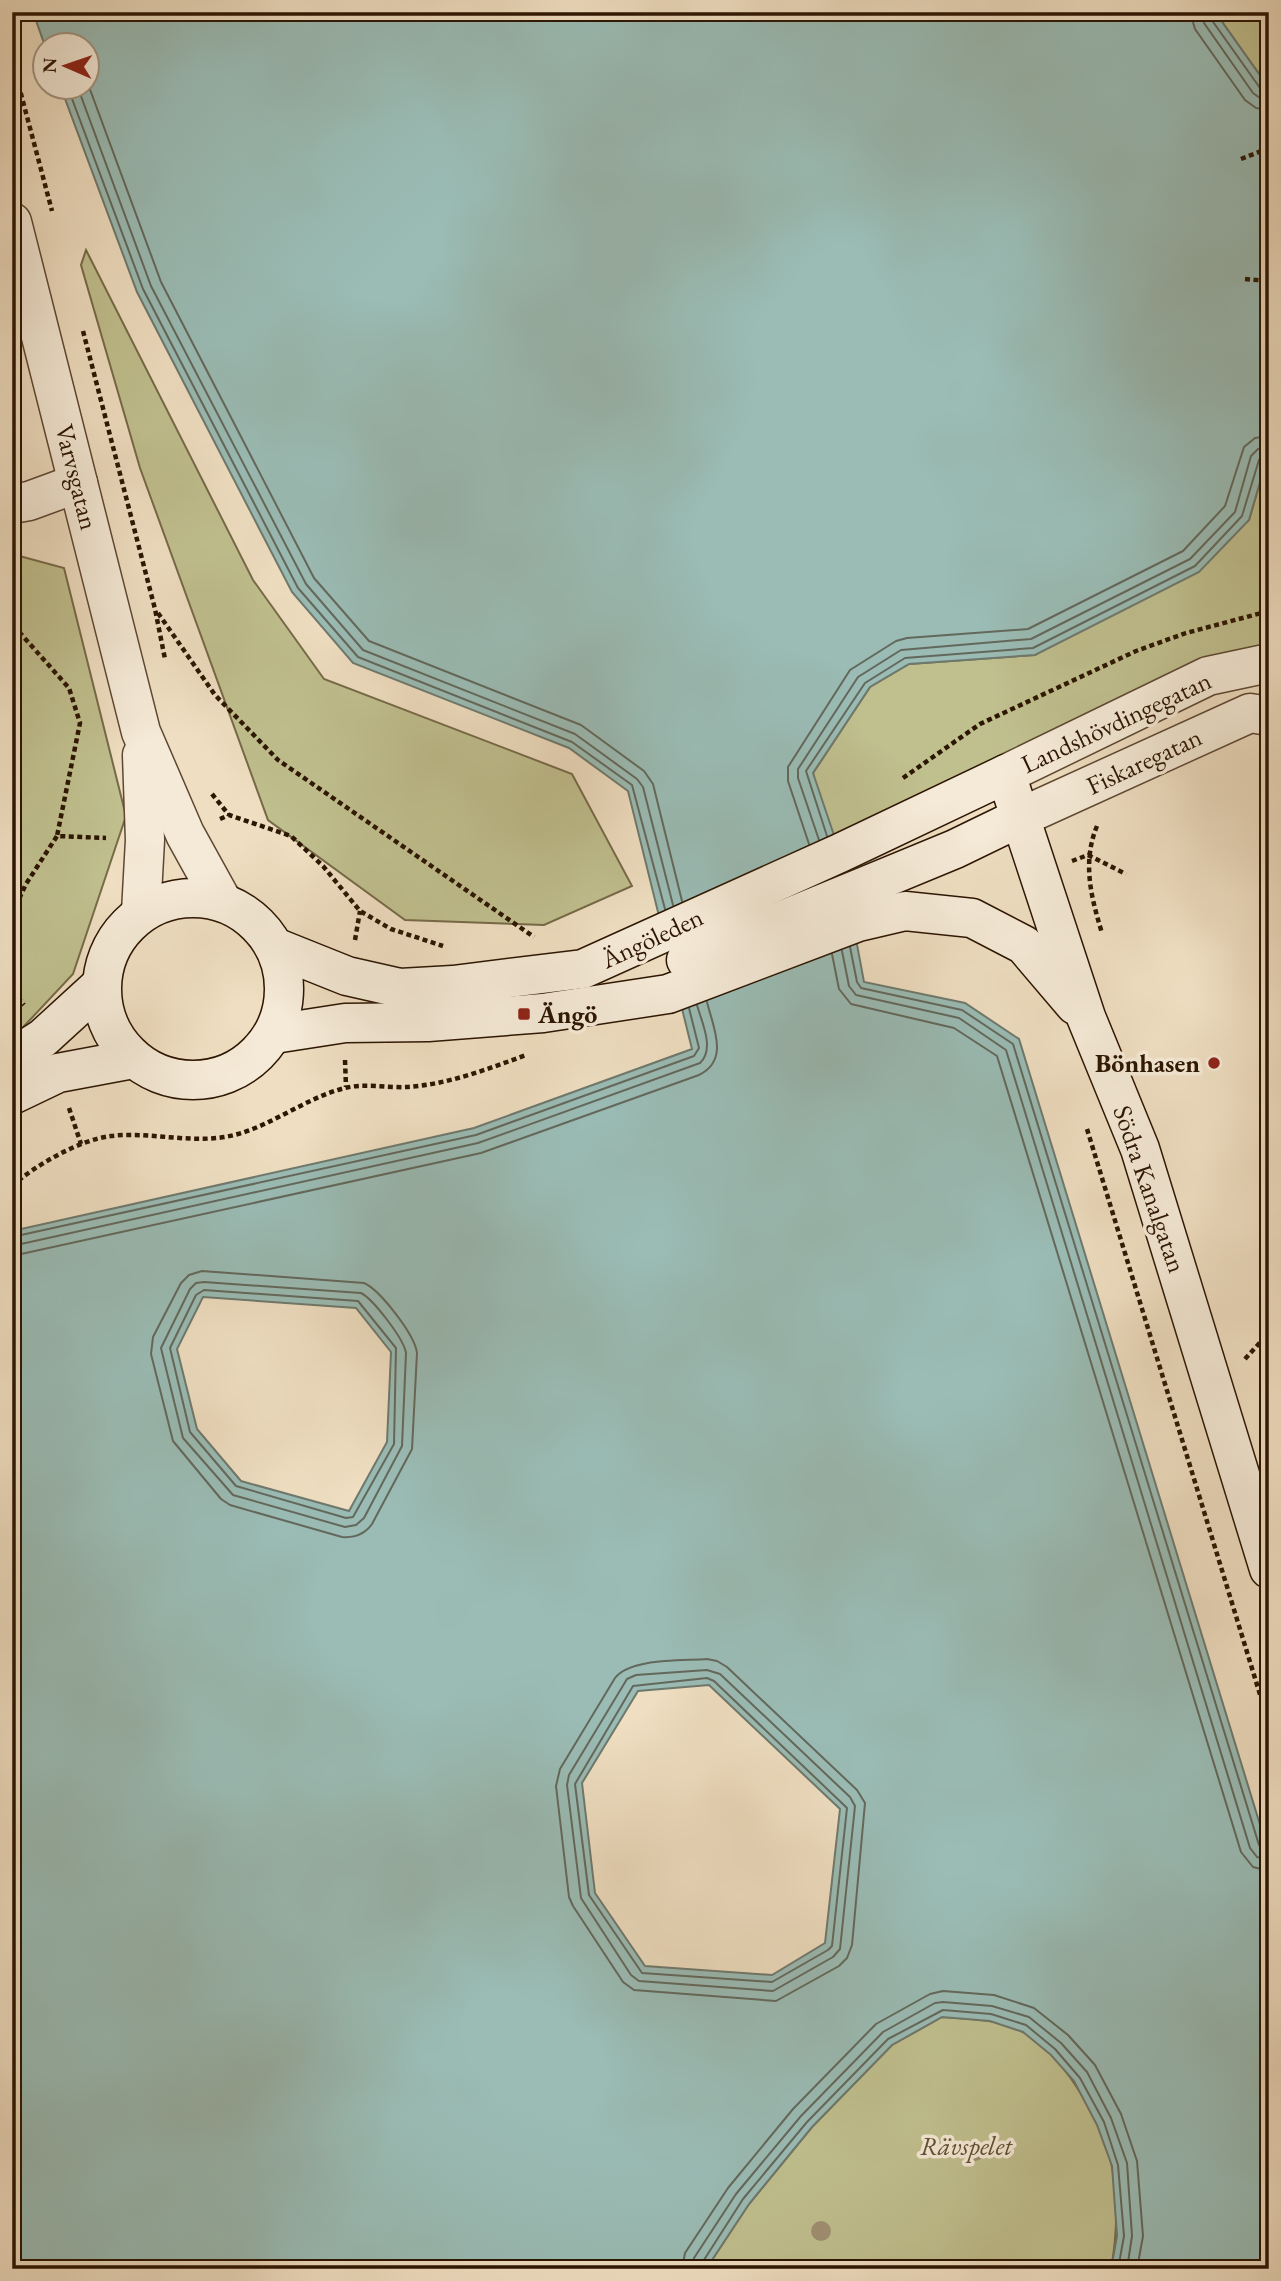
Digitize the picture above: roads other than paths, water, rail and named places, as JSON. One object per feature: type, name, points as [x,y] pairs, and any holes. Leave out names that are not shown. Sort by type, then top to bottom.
[{"type":"street","name":"Varvsgatan","points":[[12,222],[141,732],[185,834],[222,901]]},
{"type":"street","points":[[12,504],[29,501],[78,483]]},
{"type":"street","name":"Landshövdingegatan","points":[[1006,774],[1208,676],[1269,663]]},
{"type":"street","name":"Fiskaregatan","points":[[1021,817],[1250,713],[1269,716]]},
{"type":"street","name":"Varvsgatan","points":[[141,732],[145,840],[141,912]]},
{"type":"street","name":"Södra Kanalgatan","points":[[1006,774],[1086,1017],[1140,1149],[1269,1569]]},
{"type":"street","name":"Ängöleden","points":[[274,1034],[345,1023],[428,1022],[543,1013],[596,1003],[659,968],[840,853],[1006,774]]},
{"type":"street","name":"Ängöleden","points":[[277,948],[347,976],[400,988],[453,985],[583,969],[659,968],[857,906],[955,849],[1021,817]]},
{"type":"street","points":[[180,897],[222,901],[256,920],[277,948],[286,992],[274,1034],[247,1065],[209,1080],[169,1079],[133,1059],[109,1026],[101,985],[109,950],[141,912],[180,897]]},
{"type":"street","name":"Ängöleden","points":[[857,906],[972,918],[1024,945],[1086,1017]]},
{"type":"street","points":[[12,1058],[43,1038],[101,985]]},
{"type":"street","points":[[12,1095],[58,1073],[133,1059]]},
{"type":"water","points":[[33,12],[1215,12],[1269,88],[1269,451],[1249,520],[1199,572],[1035,655],[909,664],[870,687],[813,773],[840,853],[864,982],[965,1003],[1019,1039],[1269,1854],[1269,2269],[1111,2269],[1117,2236],[1112,2166],[1097,2125],[1074,2081],[1051,2055],[1023,2032],[990,2021],[942,2017],[892,2045],[812,2127],[749,2204],[706,2269],[12,2269],[12,1231],[474,1128],[692,1049],[628,791],[569,748],[353,663],[292,592],[137,292],[66,102],[102,102],[102,32],[40,32]],"holes":[[[203,1297],[356,1308],[391,1352],[387,1442],[349,1511],[241,1481],[197,1429],[177,1349]],[[709,1685],[840,1809],[825,1943],[772,1975],[645,1966],[595,1893],[582,1783],[638,1691]]]},
{"type":"place","name":"Ängö","points":[[524,1014]]},
{"type":"place","name":"Bönhasen","points":[[1214,1063]]},
{"type":"park label","name":"Rävspelet","points":[[966,2146]]}]
